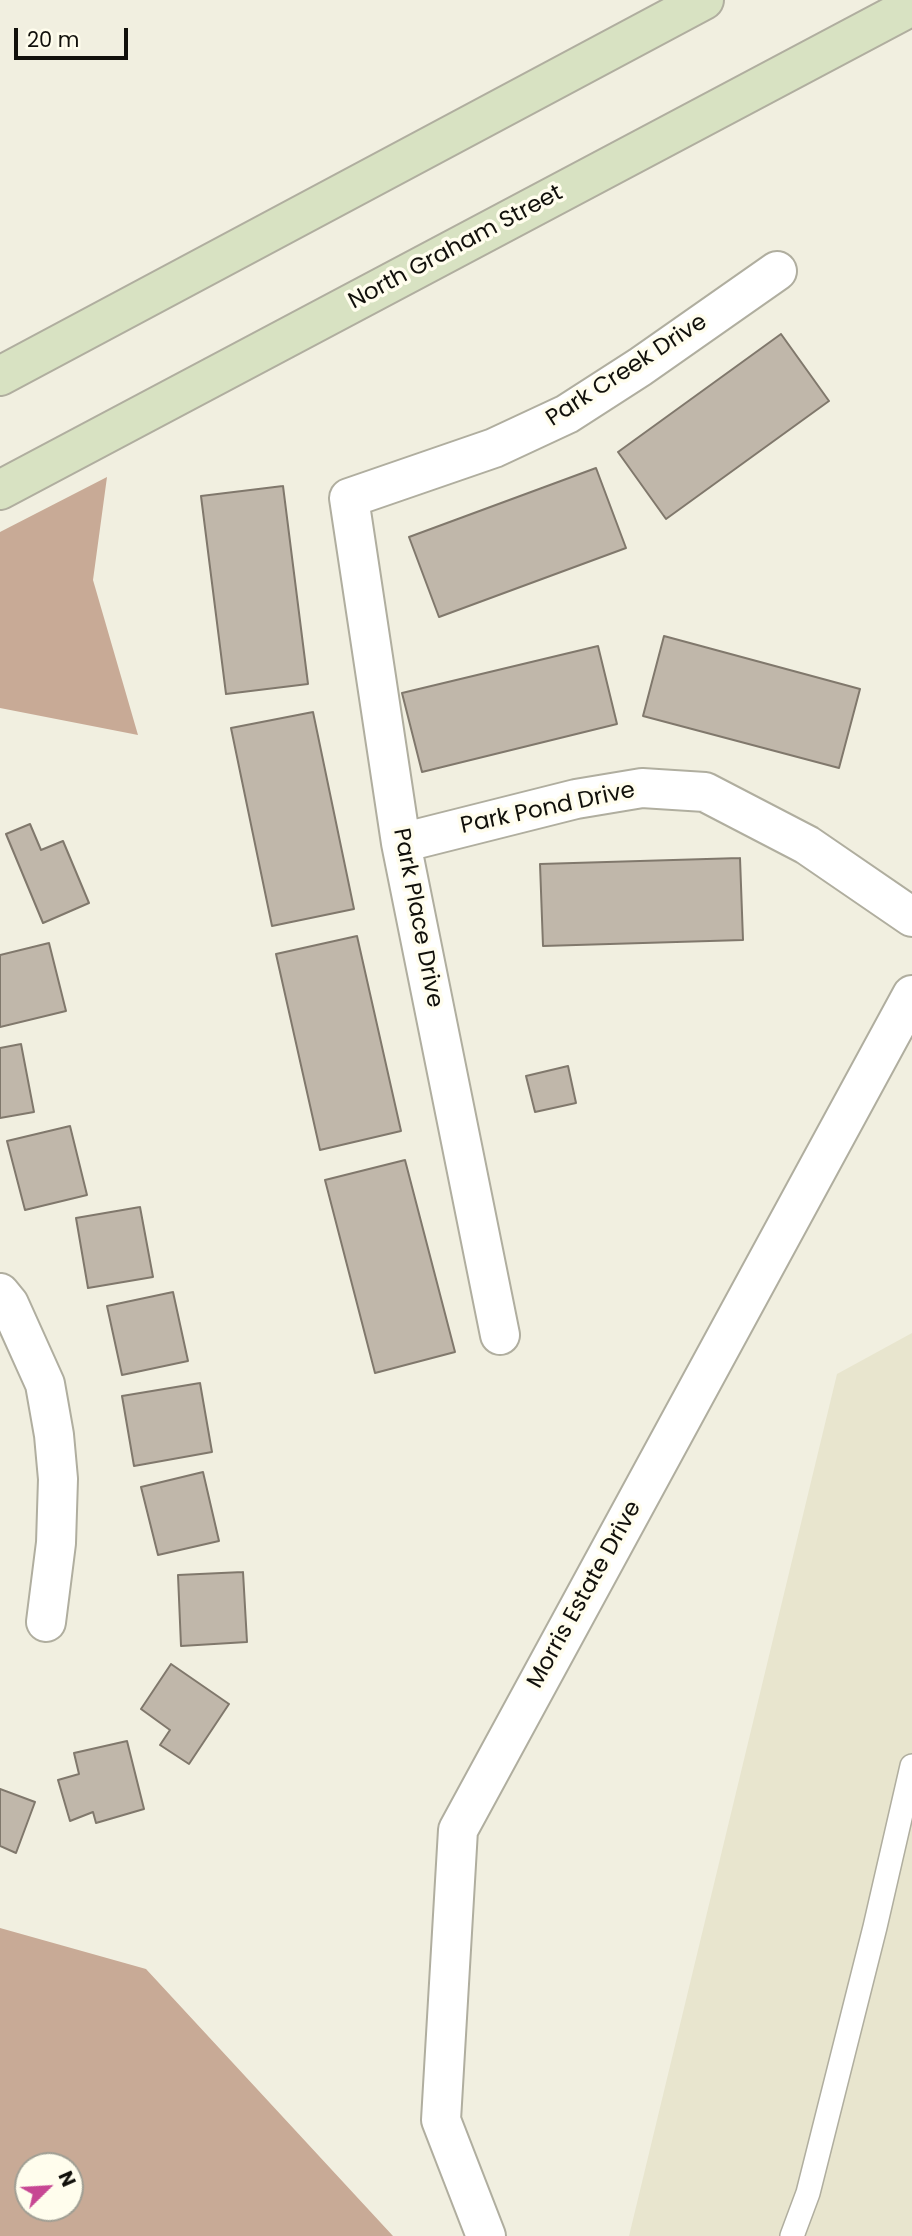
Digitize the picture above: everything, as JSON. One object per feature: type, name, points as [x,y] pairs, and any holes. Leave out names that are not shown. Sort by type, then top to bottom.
[{"type":"main road","points":[[0,376],[704,0]]},
{"type":"main road","name":"North Graham Street","points":[[0,490],[912,6]]},
{"type":"street","name":"Park Creek Drive","points":[[349,498],[494,448],[568,414],[777,271]]},
{"type":"street","name":"Park Place Drive","points":[[349,498],[401,843],[500,1335]]},
{"type":"street","name":"Park Pond Drive","points":[[401,843],[576,799],[642,788],[705,792],[807,845],[912,917]]},
{"type":"street","name":"Morris Estate Drive","points":[[486,2236],[441,2120],[457,1830],[912,995]]},
{"type":"street","points":[[0,1293],[9,1304],[45,1384],[54,1435],[58,1479],[56,1544],[46,1622]]},
{"type":"lane","points":[[792,2236],[808,2193],[875,1927],[912,1766]]},
{"type":"shaded area","points":[[107,477],[93,580],[138,735],[0,708],[0,532]]},
{"type":"shaded area","points":[[912,1333],[912,2236],[629,2236],[837,1374]]},
{"type":"shaded area","points":[[0,1928],[146,1969],[393,2236],[0,2236]]},
{"type":"building","points":[[781,334],[829,401],[666,519],[618,452]]},
{"type":"building","points":[[596,468],[626,548],[439,617],[409,537]]},
{"type":"building","points":[[283,486],[308,684],[226,694],[201,496]]},
{"type":"building","points":[[664,636],[860,689],[839,768],[643,716]]},
{"type":"building","points":[[598,646],[617,724],[422,772],[402,693]]},
{"type":"building","points":[[313,712],[354,909],[272,926],[231,728]]},
{"type":"building","points":[[30,824],[41,850],[63,841],[89,903],[43,923],[6,834]]},
{"type":"building","points":[[740,858],[743,940],[543,946],[540,864]]},
{"type":"building","points":[[357,936],[401,1131],[320,1150],[276,954]]},
{"type":"building","points":[[49,943],[66,1011],[0,1027],[0,955]]},
{"type":"building","points":[[21,1044],[34,1112],[0,1118],[0,1048]]},
{"type":"building","points":[[568,1066],[576,1103],[535,1112],[526,1076]]},
{"type":"building","points":[[70,1126],[87,1195],[25,1210],[7,1141]]},
{"type":"building","points":[[405,1160],[455,1352],[375,1373],[325,1180]]},
{"type":"building","points":[[140,1207],[153,1277],[88,1288],[76,1218]]},
{"type":"building","points":[[173,1292],[188,1361],[122,1375],[107,1306]]},
{"type":"building","points":[[200,1383],[212,1452],[134,1466],[122,1396]]},
{"type":"building","points":[[203,1472],[219,1541],[158,1555],[141,1487]]},
{"type":"building","points":[[243,1572],[247,1642],[181,1646],[178,1575]]},
{"type":"building","points":[[171,1664],[229,1704],[189,1764],[160,1745],[170,1730],[141,1709]]},
{"type":"building","points":[[127,1741],[144,1809],[96,1823],[93,1812],[70,1821],[58,1780],[79,1774],[74,1753]]},
{"type":"building","points":[[0,1789],[35,1802],[16,1853],[0,1846]]}]
